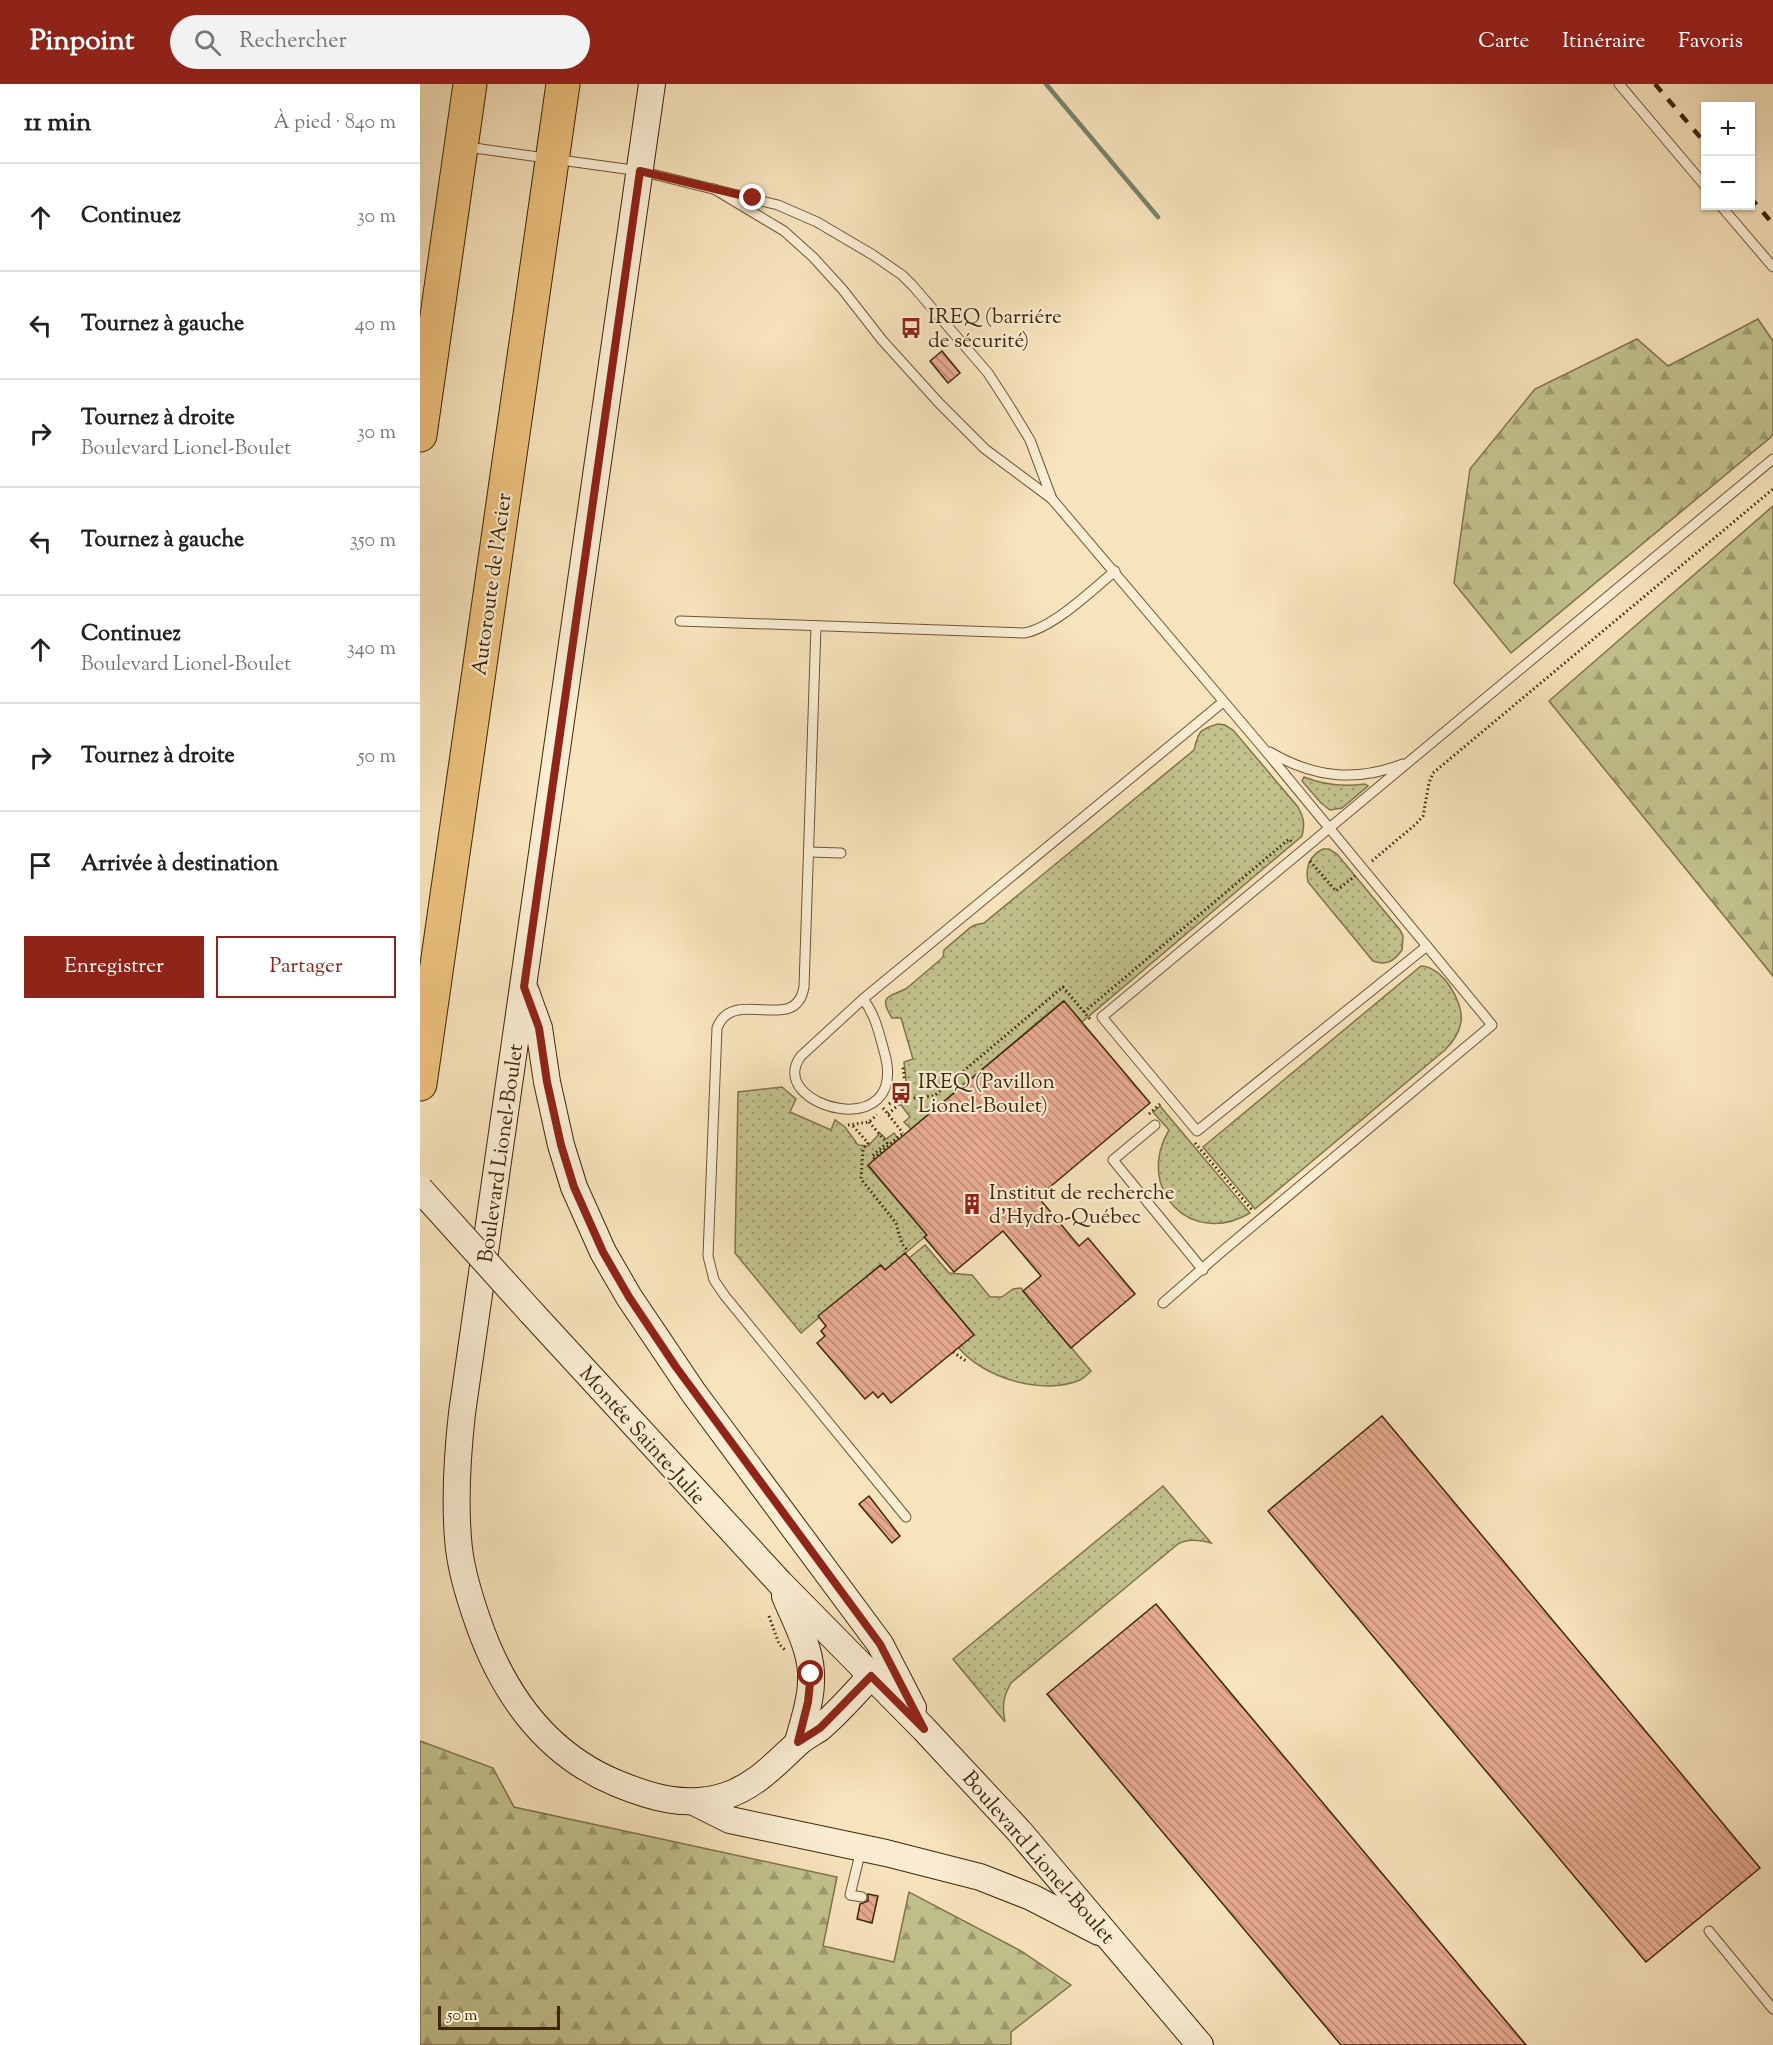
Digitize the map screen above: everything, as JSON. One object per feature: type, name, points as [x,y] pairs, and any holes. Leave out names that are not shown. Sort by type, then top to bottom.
[{"type":"highway","points":[[420,435],[470,84]]},
{"type":"highway","name":"Autoroute de l'Acier","points":[[420,1084],[563,84]]},
{"type":"main road","name":"Boulevard Lionel-Boulet","points":[[652,84],[458,1447],[456,1515],[463,1570],[481,1632],[498,1671],[520,1707],[547,1737],[578,1763],[612,1781],[662,1799],[693,1802]]},
{"type":"main road","points":[[524,987],[539,1028],[549,1093],[567,1166],[591,1228],[611,1268],[687,1384],[880,1644],[924,1729]]},
{"type":"main road","name":"Montée Sainte-Julie","points":[[420,1189],[781,1584],[871,1676]]},
{"type":"main road","points":[[781,1584],[811,1666],[810,1693],[798,1742]]},
{"type":"main road","name":"Boulevard Lionel-Boulet","points":[[871,1676],[1019,1831],[1200,2045]]},
{"type":"main road","points":[[693,1802],[726,1795],[746,1787],[773,1768],[798,1742],[820,1728],[871,1676]]},
{"type":"main road","points":[[693,1802],[730,1820],[958,1871],[1009,1887],[1109,1936]]},
{"type":"lane","points":[[1619,84],[1701,181]]},
{"type":"lane","points":[[461,147],[640,171],[778,205],[817,222],[902,275],[974,356],[999,390],[1030,440],[1052,499]]},
{"type":"lane","points":[[714,189],[784,231],[813,257],[843,290],[882,340],[939,403],[986,449],[1052,499],[1264,749],[1492,1025],[1163,1303]]},
{"type":"lane","points":[[1724,210],[1773,267]]},
{"type":"lane","points":[[1427,946],[1197,1131],[1102,1017],[1773,459]]},
{"type":"lane","points":[[680,621],[1033,632],[1049,623],[1115,572]]},
{"type":"lane","points":[[816,626],[804,987],[802,997],[796,1004],[784,1010],[742,1009],[732,1011],[721,1019],[717,1028],[708,1264],[714,1280],[725,1296],[906,1517]]},
{"type":"lane","points":[[863,999],[872,1013],[884,1050],[887,1061],[887,1082],[884,1091],[866,1107],[838,1109],[809,1096],[800,1088],[794,1071],[801,1056],[863,999],[1224,702]]},
{"type":"lane","points":[[1264,749],[1298,766],[1329,775],[1346,776],[1378,772],[1411,761]]},
{"type":"lane","points":[[810,852],[841,853]]},
{"type":"lane","points":[[1155,1125],[1113,1160],[1203,1270]]},
{"type":"lane","points":[[848,1906],[861,1848]]},
{"type":"lane","points":[[850,1895],[862,1897]]},
{"type":"lane","points":[[1708,1931],[1773,2009]]},
{"type":"path","points":[[1372,861],[1423,816],[1433,773],[1773,489]]},
{"type":"path","points":[[1084,1012],[1289,839],[1294,844]]},
{"type":"path","points":[[1310,861],[1336,891],[1354,876]]},
{"type":"path","points":[[869,1122],[887,1143],[872,1156],[874,1158],[904,1134],[888,1114],[905,1099],[934,1096],[1063,987],[1094,1023]]},
{"type":"path","points":[[1146,1116],[1163,1105],[1155,1096]]},
{"type":"path","points":[[853,1126],[867,1143],[863,1149],[861,1179],[896,1223],[902,1244],[908,1251]]},
{"type":"path","points":[[1190,1138],[1254,1212]]},
{"type":"path","points":[[953,1352],[966,1361]]},
{"type":"green space","points":[[1758,319],[1773,341],[1773,433],[1771,437],[1511,653],[1454,583],[1470,469],[1535,389],[1637,339],[1668,366]]},
{"type":"green space","points":[[1773,506],[1773,976],[1549,701]]},
{"type":"green space","points":[[1218,724],[1233,730],[1298,807],[1303,821],[1302,836],[1082,1022],[1063,1001],[911,1129],[904,1122],[910,1117],[901,1105],[906,1102],[907,1097],[903,1091],[906,1080],[904,1062],[913,1059],[901,1018],[892,1018],[887,1010],[888,997],[907,988],[940,960],[944,950],[971,927],[984,923],[1194,750],[1200,732]]},
{"type":"green space","points":[[1304,777],[1334,785],[1365,784],[1368,786],[1342,808],[1330,810],[1302,781]]},
{"type":"green space","points":[[1323,849],[1329,849],[1337,854],[1400,930],[1403,936],[1402,950],[1393,960],[1386,963],[1373,961],[1308,882],[1309,862]]},
{"type":"green space","points":[[1421,966],[1437,972],[1444,978],[1455,995],[1461,1022],[1453,1041],[1255,1209],[1203,1147]]},
{"type":"green space","points":[[782,1087],[796,1099],[790,1112],[831,1130],[835,1120],[845,1127],[858,1145],[868,1146],[880,1133],[886,1139],[894,1133],[899,1140],[868,1166],[927,1235],[885,1270],[880,1265],[801,1333],[735,1253],[738,1092]]},
{"type":"green space","points":[[1160,1106],[1250,1213],[1228,1222],[1208,1223],[1189,1218],[1174,1207],[1164,1191],[1159,1173],[1160,1152],[1169,1130],[1153,1112]]},
{"type":"green space","points":[[925,1245],[949,1273],[972,1275],[990,1297],[1002,1297],[1013,1289],[1021,1288],[1091,1371],[1080,1380],[1065,1384],[1032,1385],[998,1375],[969,1358],[958,1347],[973,1334],[909,1258]]},
{"type":"green space","points":[[1163,1486],[1211,1543],[1194,1540],[1178,1544],[1011,1683],[1004,1702],[1005,1722],[953,1659]]},
{"type":"green space","points":[[420,1741],[493,1768],[514,1807],[837,1877],[823,1946],[894,1962],[909,1892],[1021,1951],[1071,1985],[1011,2032],[1011,2045],[420,2045]]},
{"type":"building","points":[[942,351],[960,373],[948,383],[930,361]]},
{"type":"building","name":"Institut de recherche d'Hydro-Québec","points":[[1064,1001],[1150,1103],[1038,1197],[1079,1246],[1088,1238],[1135,1294],[1071,1348],[1023,1291],[1041,1276],[1003,1231],[954,1272],[924,1237],[927,1235],[868,1165]]},
{"type":"building","points":[[905,1253],[974,1335],[891,1403],[883,1393],[878,1398],[873,1392],[865,1399],[817,1343],[825,1336],[821,1331],[826,1326],[818,1316],[881,1265],[885,1270]]},
{"type":"building","points":[[1382,1416],[1760,1868],[1646,1962],[1268,1511]]},
{"type":"building","points":[[869,1496],[900,1536],[892,1543],[859,1504]]},
{"type":"building","points":[[1156,1604],[1526,2045],[1341,2045],[1047,1694]]},
{"type":"building","points":[[868,1894],[878,1896],[872,1923],[857,1919],[860,1904],[868,1901]]},
{"type":"waterway","points":[[1046,84],[1158,217]]},
{"type":"railway","points":[[1655,84],[1701,138]]},
{"type":"railway","points":[[1755,203],[1773,224]]},
{"type":"place","name":"IREQ (barriére de sécurité)","points":[[911,328]]},
{"type":"place","name":"IREQ (Pavillon Lionel-Boulet)","points":[[901,1093]]},
{"type":"place","name":"Institut de recherche d'Hydro-Québec","points":[[972,1204]]},
{"type":"route","points":[[753,198],[640,171],[524,987],[539,1028],[551,1104],[561,1145],[574,1187],[603,1252],[659,1343],[880,1644],[924,1729],[871,1676],[820,1728],[798,1742],[812,1683],[811,1674]]}]
